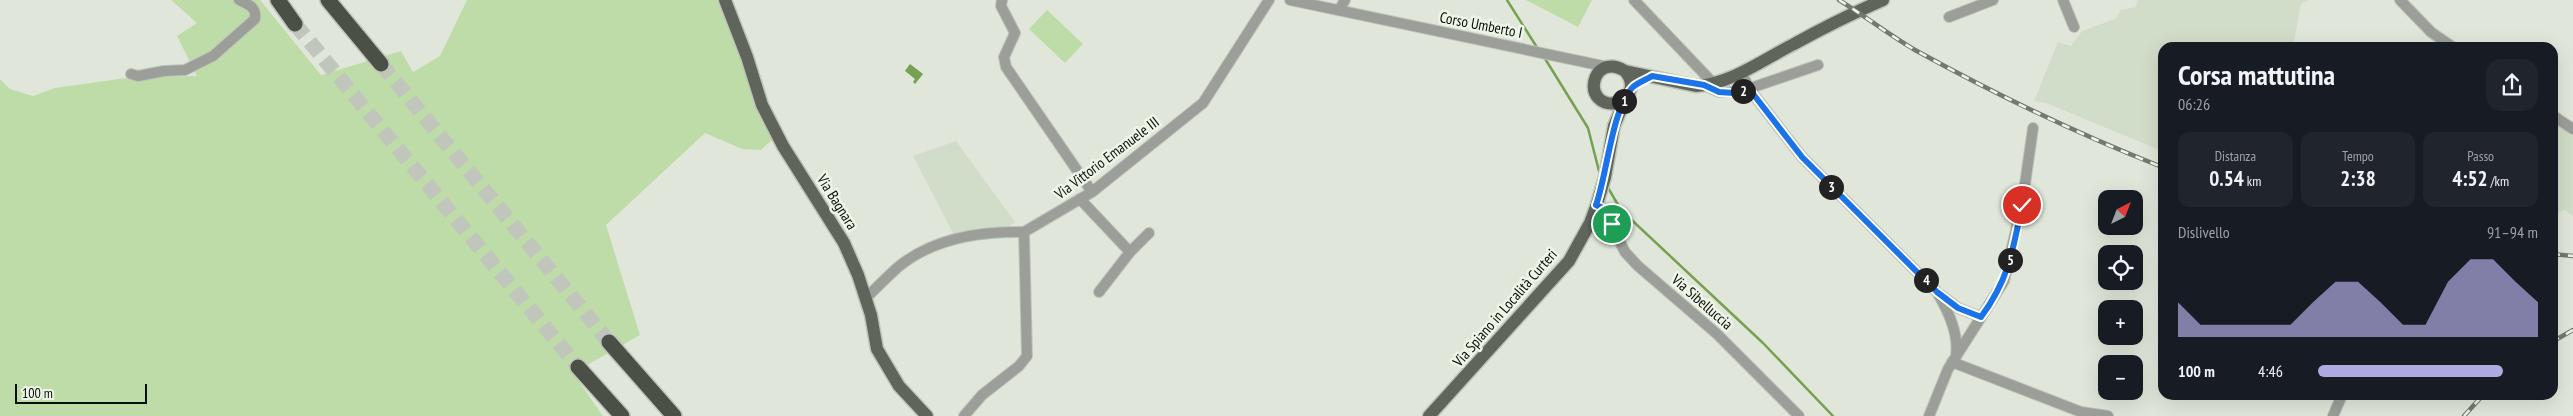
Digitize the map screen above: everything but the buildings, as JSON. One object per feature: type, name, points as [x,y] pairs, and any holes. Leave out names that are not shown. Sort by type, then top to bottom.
[{"type":"highway","points":[[278,0],[295,24]]},
{"type":"highway","points":[[328,0],[380,64]]},
{"type":"highway","points":[[609,342],[674,416]]},
{"type":"highway","points":[[578,367],[622,416]]},
{"type":"main road","name":"Via Bagnara","points":[[724,0],[744,49],[762,105],[783,146],[844,243],[858,275],[866,298],[876,349],[899,386],[926,416]]},
{"type":"main road","points":[[1652,76],[1619,103],[1606,103],[1596,96],[1595,78],[1602,69],[1614,66],[1625,71],[1708,84],[1741,72],[1815,33],[1884,0]]},
{"type":"main road","points":[[1625,71],[1629,76],[1628,94]]},
{"type":"main road","name":"Via Spiano in Località Curteri","points":[[1429,416],[1569,261],[1590,223],[1597,204],[1605,177],[1614,126],[1628,94]]},
{"type":"main road","name":"Via Spiano in Località Curteri","points":[[1606,103],[1614,126]]},
{"type":"street","points":[[130,74],[138,76],[164,71],[185,70],[213,56],[255,19],[256,12],[253,7],[239,0]]},
{"type":"street","points":[[1002,0],[1002,6],[1015,33],[1004,57],[1006,67],[1092,192]]},
{"type":"street","name":"Via Vittorio Emanuele III","points":[[1024,232],[1092,192],[1203,103],[1269,0]]},
{"type":"street","name":"Corso Umberto I","points":[[1290,0],[1608,67]]},
{"type":"street","points":[[1340,10],[1345,0]]},
{"type":"street","points":[[1634,0],[1708,84],[1719,92],[1734,93],[1750,90],[1818,65]]},
{"type":"street","points":[[1949,17],[1993,0]]},
{"type":"street","points":[[2063,0],[2074,28]]},
{"type":"street","points":[[2400,0],[2431,32],[2445,42]]},
{"type":"street","points":[[1584,62],[1595,78]]},
{"type":"street","points":[[1741,72],[1750,90],[1802,157],[1937,292],[1958,308],[1981,317]]},
{"type":"street","points":[[2558,119],[2573,130]]},
{"type":"street","points":[[1929,416],[1954,359],[1998,294],[2010,264],[2022,205],[2033,128]]},
{"type":"street","points":[[1080,199],[1130,252]]},
{"type":"street","name":"Via Sibelluccia","points":[[1597,204],[1603,208],[1626,252],[1638,266],[1717,334],[1799,416]]},
{"type":"street","points":[[866,298],[897,268],[934,245],[983,234],[1024,232],[1027,356],[1019,366],[982,395],[964,416]]},
{"type":"street","points":[[1099,292],[1130,252],[1149,233]]},
{"type":"street","points":[[1937,292],[1947,310],[1958,343],[1954,359]]},
{"type":"street","points":[[1954,359],[2080,414],[2108,416]]},
{"type":"street","points":[[2333,416],[2340,400]]},
{"type":"shaded area","points":[[171,0],[260,0],[321,75],[401,51],[413,72],[440,56],[467,0],[717,0],[772,140],[761,150],[742,149],[705,133],[606,225],[640,335],[573,373],[603,416],[0,416],[0,79],[10,89],[33,96],[55,88],[126,78],[197,76],[177,36],[197,23]]},
{"type":"shaded area","points":[[1526,0],[1592,0],[1578,27]]},
{"type":"shaded area","points":[[2138,0],[2309,0],[2301,4],[2294,42],[2158,42],[2158,149],[2046,103],[2034,101],[2058,42],[2071,46],[2082,31],[2115,19],[2121,10],[2136,7]]},
{"type":"shaded area","points":[[1047,10],[1083,44],[1065,63],[1029,29]]},
{"type":"shaded area","points":[[910,64],[923,74],[915,84],[913,82],[915,79],[905,71]]},
{"type":"shaded area","points":[[2558,125],[2573,135],[2573,216],[2565,210],[2558,212]]},
{"type":"shaded area","points":[[956,141],[1015,222],[1008,227],[954,235],[913,156]]},
{"type":"waterway","points":[[1507,0],[1538,49]]},
{"type":"waterway","points":[[1544,57],[1588,128],[1600,175]]},
{"type":"waterway","points":[[1607,186],[1621,210],[1763,343],[1833,416]]},
{"type":"tunnel","points":[[295,24],[578,367]]},
{"type":"tunnel","points":[[381,64],[609,342]]},
{"type":"railway","points":[[1839,0],[1905,44],[1975,82],[2037,113],[2158,165]]},
{"type":"railway","points":[[2558,255],[2573,256]]},
{"type":"railway","points":[[2558,339],[2573,330]]},
{"type":"railway","points":[[2464,416],[2478,400]]},
{"type":"route","points":[[1612,224],[1603,208],[1596,205],[1605,177],[1614,126],[1631,89],[1652,76],[1696,86],[1704,85],[1719,92],[1734,93],[1750,90],[1802,157],[1937,292],[1958,308],[1970,314],[1981,317],[1998,294],[2010,264],[2022,205]]}]
